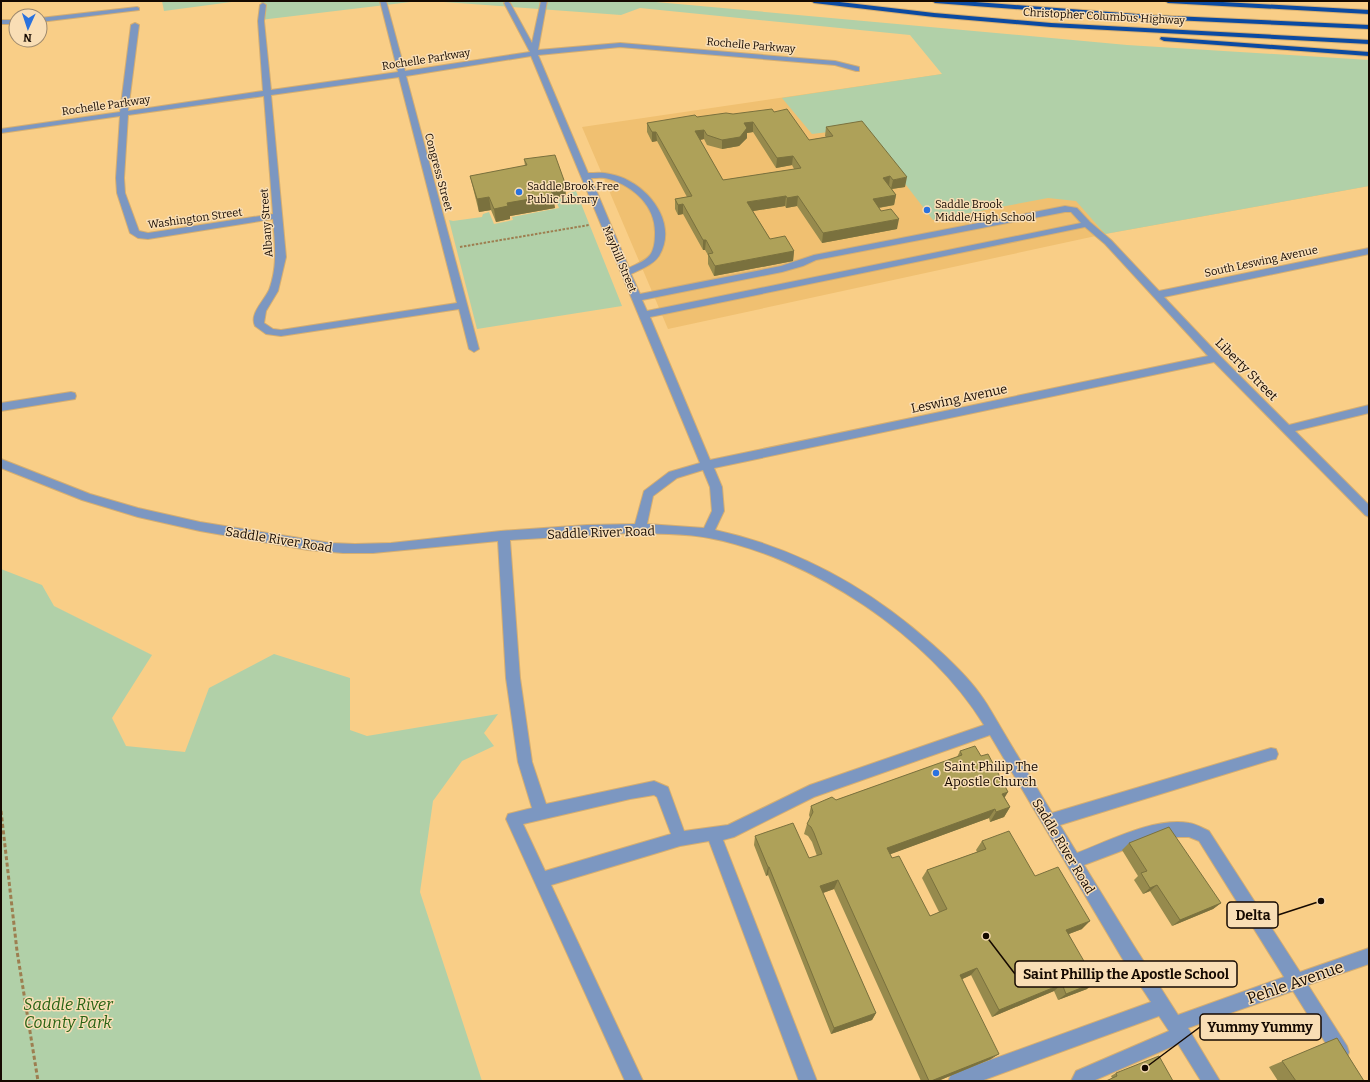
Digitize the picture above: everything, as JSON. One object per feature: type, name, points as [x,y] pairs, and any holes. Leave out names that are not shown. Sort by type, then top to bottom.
[{"type":"highway","name":"Christopher Columbus Highway","points":[[814,1],[934,15],[1088,27],[1369,42]]},
{"type":"highway","name":"Christopher Columbus Highway","points":[[935,1],[1126,15],[1369,27]]},
{"type":"highway","name":"Christopher Columbus Highway","points":[[1036,1],[1353,26]]},
{"type":"highway","points":[[1168,1],[1369,12]]},
{"type":"highway","points":[[1088,27],[1164,39],[1369,54]]},
{"type":"street","name":"Congress Street","points":[[383,1],[474,349]]},
{"type":"street","points":[[534,53],[544,1]]},
{"type":"street","name":"Mayhill Street","points":[[507,3],[534,53],[716,487],[718,511],[708,533]]},
{"type":"street","name":"Albany Street","points":[[263,5],[261,21],[281,257],[279,274],[272,292],[258,318],[259,324],[270,332],[281,333],[462,305]]},
{"type":"street","points":[[48,19],[137,9]]},
{"type":"street","name":"Washington Street","points":[[135,25],[124,113],[120,178],[121,194],[134,233],[141,236],[148,236],[278,216]]},
{"type":"street","name":"Rochelle Parkway","points":[[1,131],[402,74],[534,53],[599,46],[620,45],[835,63],[856,69]]},
{"type":"street","points":[[584,175],[609,176],[624,182],[645,196],[655,210],[660,225],[660,241],[655,255],[647,264],[626,273]]},
{"type":"street","name":"Liberty Street","points":[[636,298],[782,269],[814,258],[1065,209],[1074,210],[1087,224],[1108,242],[1216,358],[1369,512]]},
{"type":"street","points":[[643,315],[1087,224]]},
{"type":"street","name":"South Leswing Avenue","points":[[1157,295],[1369,251]]},
{"type":"street","name":"Leswing Avenue","points":[[707,465],[1216,358]]},
{"type":"street","points":[[1,407],[71,396]]},
{"type":"street","points":[[1287,429],[1369,409]]},
{"type":"street","name":"Saddle River Road","points":[[1,463],[98,501],[144,514],[214,529],[320,547],[354,549],[388,548],[504,536],[640,528],[708,533],[770,550],[803,562],[870,601],[906,629],[941,661],[974,698],[1163,1006],[1211,1081]]},
{"type":"street","points":[[640,528],[648,494],[673,475],[707,465]]},
{"type":"street","points":[[504,536],[513,678],[525,762],[541,813]]},
{"type":"street","points":[[541,880],[680,839],[713,833],[729,832],[810,792],[992,728]]},
{"type":"street","points":[[1049,821],[1271,754]]},
{"type":"street","points":[[634,1081],[513,819],[630,792],[654,788],[663,792],[680,839]]},
{"type":"street","points":[[1074,861],[1150,834],[1170,830],[1188,830],[1204,836],[1297,981],[1350,1068]]},
{"type":"street","points":[[713,833],[808,1081]]},
{"type":"street","name":"Pehle Avenue","points":[[1080,1081],[1082,1077],[1178,1029],[1297,981],[1369,956]]},
{"type":"street","points":[[957,1081],[1163,1006]]},
{"type":"path","points":[[456,248],[589,225]]},
{"type":"path","points":[[1,811],[18,951],[38,1081]]},
{"type":"shaded area","name":"Saddle Brook Middle/High School","points":[[942,74],[1369,186],[1105,234],[668,329],[582,127]]},
{"type":"green space","points":[[162,1],[239,1],[164,11]]},
{"type":"green space","points":[[261,1],[419,1],[260,20]]},
{"type":"green space","points":[[430,1],[645,1],[1127,45],[1369,60],[1369,186],[1105,234],[1076,201],[1048,198],[933,220],[862,128],[812,134],[782,98],[942,74],[910,35],[640,8],[621,15]]},
{"type":"green space","points":[[576,191],[622,306],[477,329],[449,220],[453,221],[482,217],[483,214],[489,212],[494,224],[513,220],[512,217],[559,208],[555,199],[569,197],[568,193]]},
{"type":"green space","name":"Saddle River County Park","points":[[1,569],[42,585],[54,606],[152,655],[112,718],[126,746],[185,752],[209,688],[274,654],[350,678],[350,730],[367,736],[498,714],[484,733],[494,746],[462,761],[433,801],[420,892],[482,1081],[1,1081]]},
{"type":"building","points":[[772,109],[774,112],[787,109],[809,140],[833,136],[826,127],[862,121],[907,177],[893,180],[890,176],[883,178],[896,195],[873,199],[881,211],[891,209],[899,219],[823,233],[798,196],[787,198],[786,196],[747,202],[770,239],[785,236],[794,251],[715,266],[708,254],[713,253],[706,240],[703,240],[683,204],[678,205],[675,199],[692,196],[656,132],[652,132],[647,123],[695,115],[697,117],[726,113],[733,114]],"holes":[[[753,122],[777,158],[793,156],[801,168],[723,180],[695,131],[704,130],[707,135],[722,140],[740,137],[747,128],[744,123]]]},
{"type":"building","points":[[555,155],[565,183],[549,186],[553,195],[507,203],[508,206],[494,209],[489,197],[477,199],[470,176],[527,165],[524,159]]},
{"type":"building","points":[[975,746],[981,756],[988,754],[1008,792],[1002,794],[1010,807],[996,812],[995,809],[887,848],[892,858],[899,856],[930,916],[947,909],[927,870],[986,849],[982,841],[1009,831],[1035,876],[1058,867],[1090,921],[1066,930],[1096,982],[1066,994],[1062,984],[999,1010],[977,968],[960,975],[999,1054],[929,1081],[838,880],[820,886],[876,1013],[834,1028],[755,836],[793,823],[809,858],[822,854],[811,827],[807,824],[813,812],[811,806],[832,797],[836,800],[962,755],[960,751]]},
{"type":"building","points":[[1169,827],[1221,903],[1180,920],[1157,885],[1150,888],[1141,873],[1147,871],[1129,843]]},
{"type":"building","points":[[1337,1038],[1364,1081],[1296,1081],[1282,1061]]},
{"type":"building","points":[[1159,1056],[1173,1081],[1106,1081],[1117,1076],[1116,1073]]},
{"type":"place","name":"Saddle Brook Free Public Library","points":[[519,192]]},
{"type":"place","name":"Saddle Brook Middle/High School","points":[[927,210]]},
{"type":"place","name":"Saint Philip The Apostle Church","points":[[936,773]]},
{"type":"place","name":"Delta","points":[[1321,901]]},
{"type":"place","name":"Saint Phillip the Apostle School","points":[[986,936]]},
{"type":"place","name":"Yummy Yummy","points":[[1145,1068]]}]
